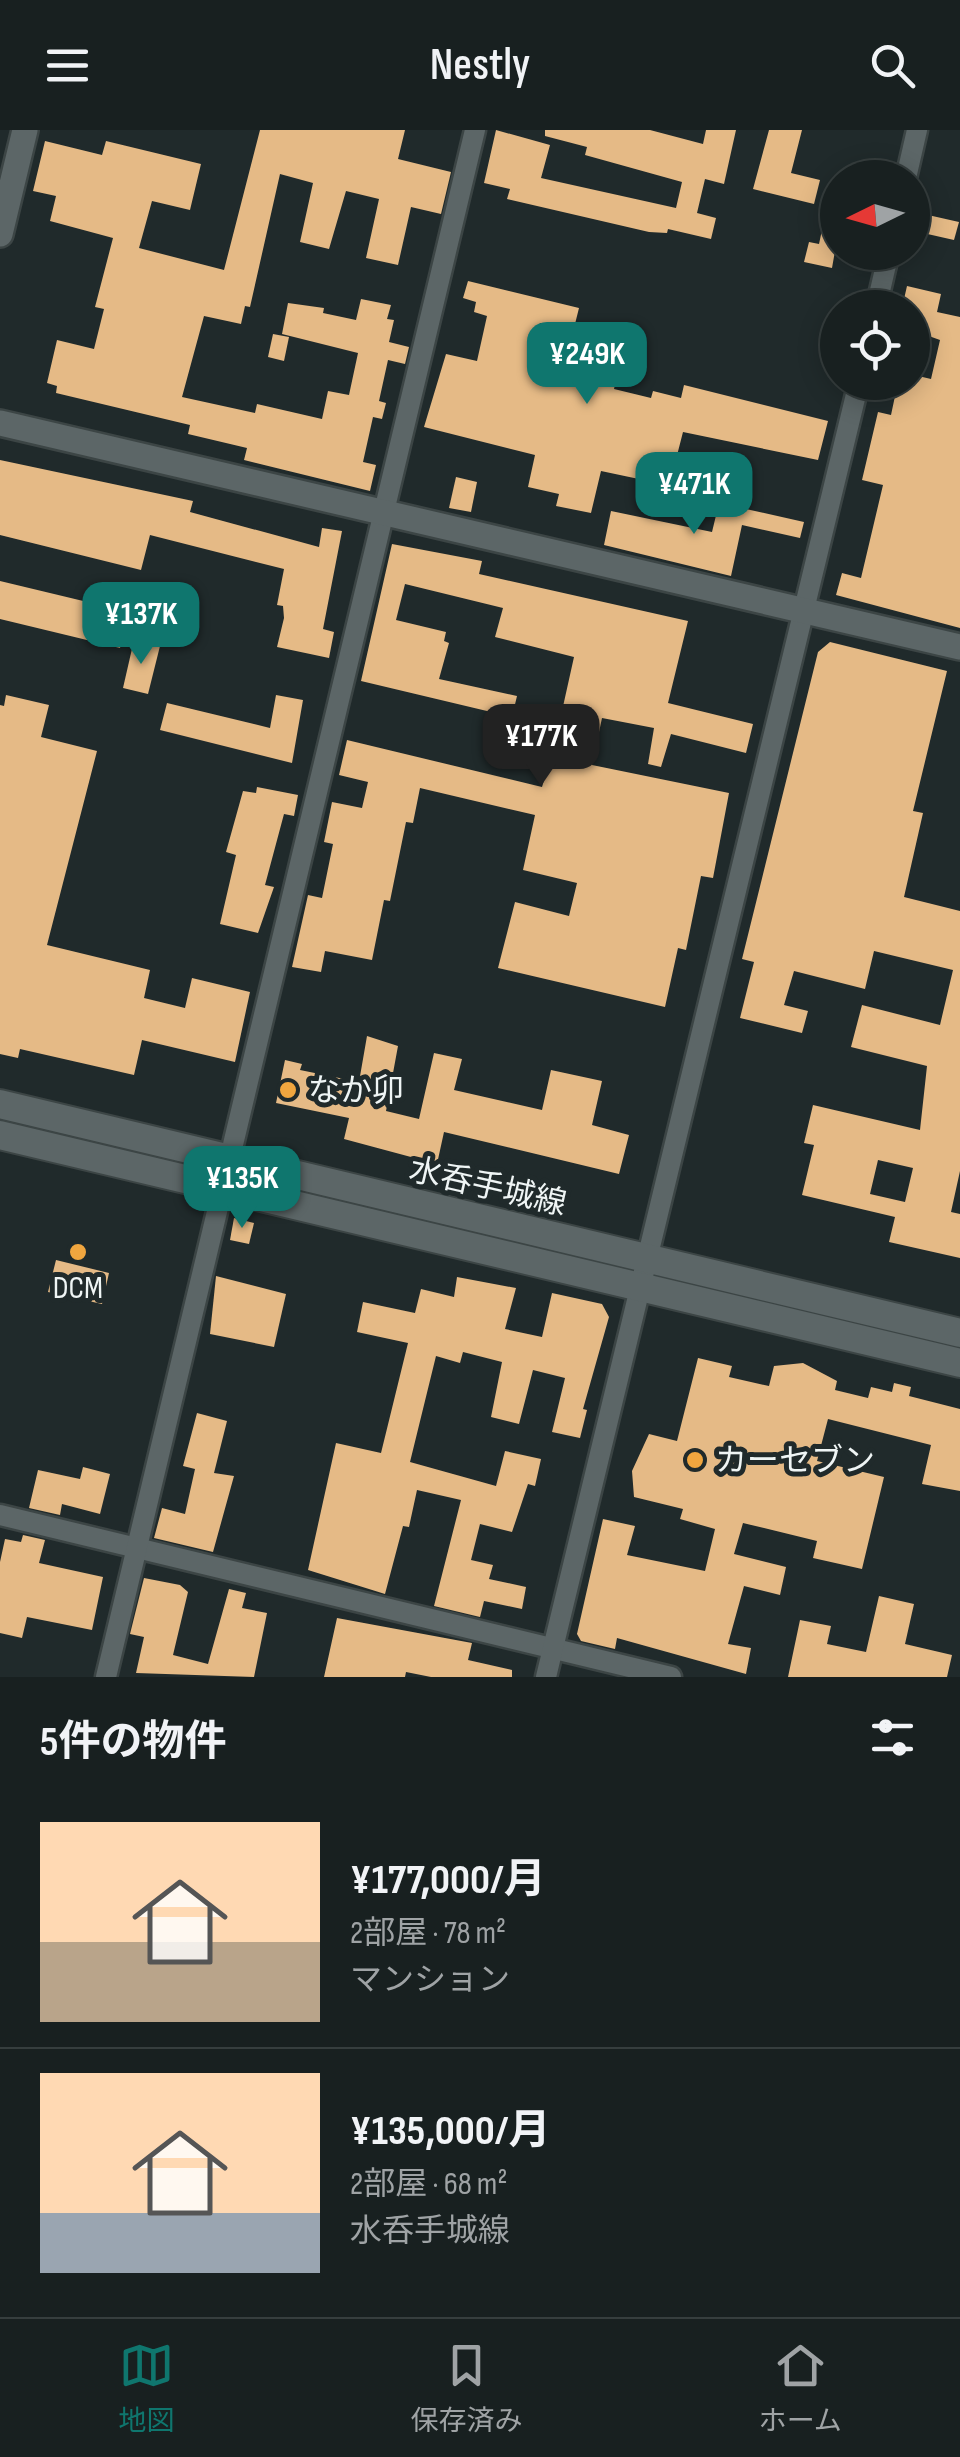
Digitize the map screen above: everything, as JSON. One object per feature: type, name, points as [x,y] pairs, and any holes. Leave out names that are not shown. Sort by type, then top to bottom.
[{"type":"main road","name":"水呑手城線","points":[[0,1104],[960,1333]]},
{"type":"main road","name":"水呑手城線","points":[[0,1135],[638,1290],[960,1363]]},
{"type":"street","points":[[0,234],[25,130]]},
{"type":"street","points":[[106,1677],[475,130]]},
{"type":"street","points":[[910,160],[917,130]]},
{"type":"street","points":[[546,1677],[854,400]]},
{"type":"street","points":[[0,422],[960,647]]},
{"type":"street","points":[[0,1515],[670,1677]]},
{"type":"building","points":[[260,130],[405,130],[398,159],[451,172],[441,214],[411,207],[398,265],[366,258],[379,199],[346,191],[329,249],[300,242],[313,183],[280,174],[250,307],[245,306],[241,324],[204,316],[182,397],[255,413],[257,404],[322,419],[328,391],[349,395],[358,353],[282,334],[288,303],[324,308],[323,313],[356,320],[361,299],[391,305],[387,319],[394,320],[389,342],[409,347],[405,364],[388,360],[379,401],[386,403],[382,419],[373,417],[363,462],[376,465],[370,491],[244,460],[247,448],[188,434],[190,425],[56,393],[57,386],[47,383],[57,340],[94,349],[104,309],[95,307],[113,238],[50,221],[56,196],[33,191],[45,141],[102,155],[106,141],[201,164],[190,210],[152,201],[139,248],[224,270]]},
{"type":"building","points":[[496,130],[550,145],[541,178],[676,208],[682,182],[585,155],[587,147],[545,136],[545,130],[650,130],[703,144],[706,130],[736,130],[724,184],[705,179],[697,213],[716,218],[711,239],[668,229],[667,233],[649,232],[507,199],[510,189],[484,183]]},
{"type":"building","points":[[769,130],[802,130],[791,173],[820,180],[814,204],[753,189]]},
{"type":"building","points":[[930,215],[959,222],[954,240],[930,235]]},
{"type":"building","points":[[820,239],[820,265],[804,262],[809,242],[819,244]]},
{"type":"building","points":[[468,281],[579,308],[573,332],[540,323],[530,360],[567,368],[572,347],[589,350],[587,363],[612,368],[611,374],[617,376],[614,389],[651,398],[653,391],[681,398],[684,385],[828,421],[818,460],[683,432],[673,471],[662,468],[653,482],[601,471],[591,513],[556,506],[559,494],[528,487],[535,455],[424,427],[446,354],[477,361],[487,316],[474,312],[476,302],[463,298]]},
{"type":"building","points":[[930,291],[941,294],[937,312],[960,317],[960,628],[836,595],[842,573],[861,578],[883,485],[862,480],[878,412],[891,415],[894,400],[930,400],[930,379],[940,340],[930,336]]},
{"type":"building","points":[[273,334],[289,337],[284,361],[268,357]]},
{"type":"building","points":[[0,460],[193,501],[190,512],[319,547],[322,528],[342,531],[323,629],[334,632],[329,658],[277,647],[284,618],[283,606],[277,605],[284,569],[150,535],[141,570],[0,535]]},
{"type":"building","points":[[456,477],[477,482],[471,512],[449,508]]},
{"type":"building","points":[[719,503],[804,522],[800,538],[742,525],[731,576],[604,545],[611,511],[712,532]]},
{"type":"building","points":[[392,544],[482,561],[479,574],[688,621],[668,703],[753,724],[746,753],[671,734],[661,767],[648,764],[654,728],[602,718],[592,765],[729,793],[713,878],[701,876],[686,950],[678,948],[665,1007],[498,968],[515,902],[569,916],[577,883],[523,870],[535,815],[420,788],[413,823],[406,822],[390,901],[384,900],[372,960],[325,951],[321,972],[292,967],[308,895],[322,898],[333,844],[324,842],[332,802],[362,808],[368,782],[339,775],[347,740],[542,787],[554,747],[574,657],[495,637],[503,608],[405,584],[396,620],[446,632],[444,641],[449,643],[439,679],[517,696],[512,717],[361,681]]},
{"type":"building","points":[[0,581],[129,612],[120,648],[0,619]]},
{"type":"building","points":[[134,640],[160,646],[148,694],[123,688]]},
{"type":"building","points":[[830,642],[947,671],[913,811],[923,813],[904,897],[960,911],[960,1171],[951,1212],[960,1214],[960,1258],[889,1242],[895,1217],[802,1195],[814,1145],[804,1143],[813,1105],[920,1130],[927,1066],[851,1047],[862,1005],[940,1025],[953,970],[874,951],[865,989],[794,971],[784,1005],[808,1011],[802,1033],[740,1018],[754,962],[742,959],[818,652]],"holes":[[[878,1160],[913,1168],[905,1202],[870,1194]]]},
{"type":"building","points":[[6,695],[49,705],[41,737],[97,751],[47,945],[150,970],[144,998],[185,1008],[192,978],[250,992],[235,1062],[142,1040],[134,1075],[20,1049],[18,1058],[0,1054],[0,705],[4,706]]},
{"type":"building","points":[[276,695],[303,700],[292,763],[160,730],[167,703],[270,728]]},
{"type":"building","points":[[257,787],[298,795],[294,816],[284,814],[265,885],[274,887],[258,933],[220,924],[236,855],[226,852],[243,791],[256,793]]},
{"type":"building","points":[[367,1036],[398,1046],[386,1111],[419,1119],[434,1053],[462,1059],[454,1090],[542,1110],[551,1070],[602,1081],[592,1125],[629,1135],[619,1174],[444,1132],[437,1164],[344,1139],[349,1118],[276,1103],[285,1060],[302,1064],[300,1070],[359,1082]]},
{"type":"building","points":[[234,1218],[254,1223],[249,1244],[230,1240]]},
{"type":"building","points":[[56,1260],[109,1273],[102,1304],[48,1292]]},
{"type":"building","points":[[216,1276],[286,1294],[274,1347],[210,1334]]},
{"type":"building","points":[[457,1277],[516,1288],[505,1329],[542,1337],[552,1293],[602,1304],[609,1317],[583,1409],[587,1410],[580,1438],[552,1432],[565,1378],[533,1370],[519,1424],[491,1417],[502,1362],[463,1352],[460,1363],[436,1356],[410,1462],[496,1486],[505,1451],[541,1459],[535,1486],[528,1484],[512,1532],[480,1524],[471,1560],[493,1565],[489,1579],[526,1587],[522,1609],[484,1601],[480,1617],[434,1606],[461,1500],[417,1490],[409,1527],[403,1526],[385,1594],[308,1570],[336,1443],[381,1453],[408,1343],[357,1332],[363,1302],[415,1313],[421,1289],[454,1297]]},
{"type":"building","points":[[698,1358],[732,1366],[729,1377],[769,1386],[774,1366],[803,1363],[837,1381],[835,1390],[868,1398],[871,1387],[892,1392],[894,1383],[911,1387],[909,1396],[960,1409],[960,1491],[922,1484],[931,1445],[828,1419],[817,1461],[884,1477],[862,1569],[813,1558],[817,1541],[743,1523],[734,1554],[786,1567],[780,1595],[744,1586],[728,1644],[751,1648],[746,1674],[617,1638],[615,1649],[581,1641],[577,1634],[603,1519],[635,1526],[627,1555],[705,1571],[715,1529],[680,1519],[683,1509],[634,1497],[632,1471],[649,1434],[677,1441]]},
{"type":"building","points":[[197,1413],[227,1421],[214,1473],[234,1476],[213,1552],[154,1538],[162,1508],[185,1514],[195,1469],[183,1466]]},
{"type":"building","points":[[83,1467],[110,1474],[100,1514],[62,1504],[60,1515],[29,1508],[38,1470],[80,1479]]},
{"type":"building","points":[[23,1535],[45,1540],[39,1563],[103,1577],[92,1630],[27,1617],[22,1638],[0,1633],[0,1562],[5,1539],[21,1542]]},
{"type":"building","points":[[144,1578],[180,1585],[188,1592],[173,1655],[208,1664],[229,1589],[246,1593],[242,1608],[267,1613],[254,1677],[136,1673],[144,1637],[130,1634]]},
{"type":"building","points":[[879,1596],[914,1604],[905,1644],[952,1655],[947,1677],[788,1677],[800,1620],[831,1626],[827,1644],[866,1652]]},
{"type":"building","points":[[337,1618],[472,1643],[468,1660],[512,1670],[512,1677],[431,1677],[406,1672],[405,1677],[324,1677]]},
{"type":"place","name":"なか卯","points":[[288,1090]]},
{"type":"place","name":"DCM","points":[[78,1252]]},
{"type":"place","name":"カーセブン","points":[[695,1460]]}]
